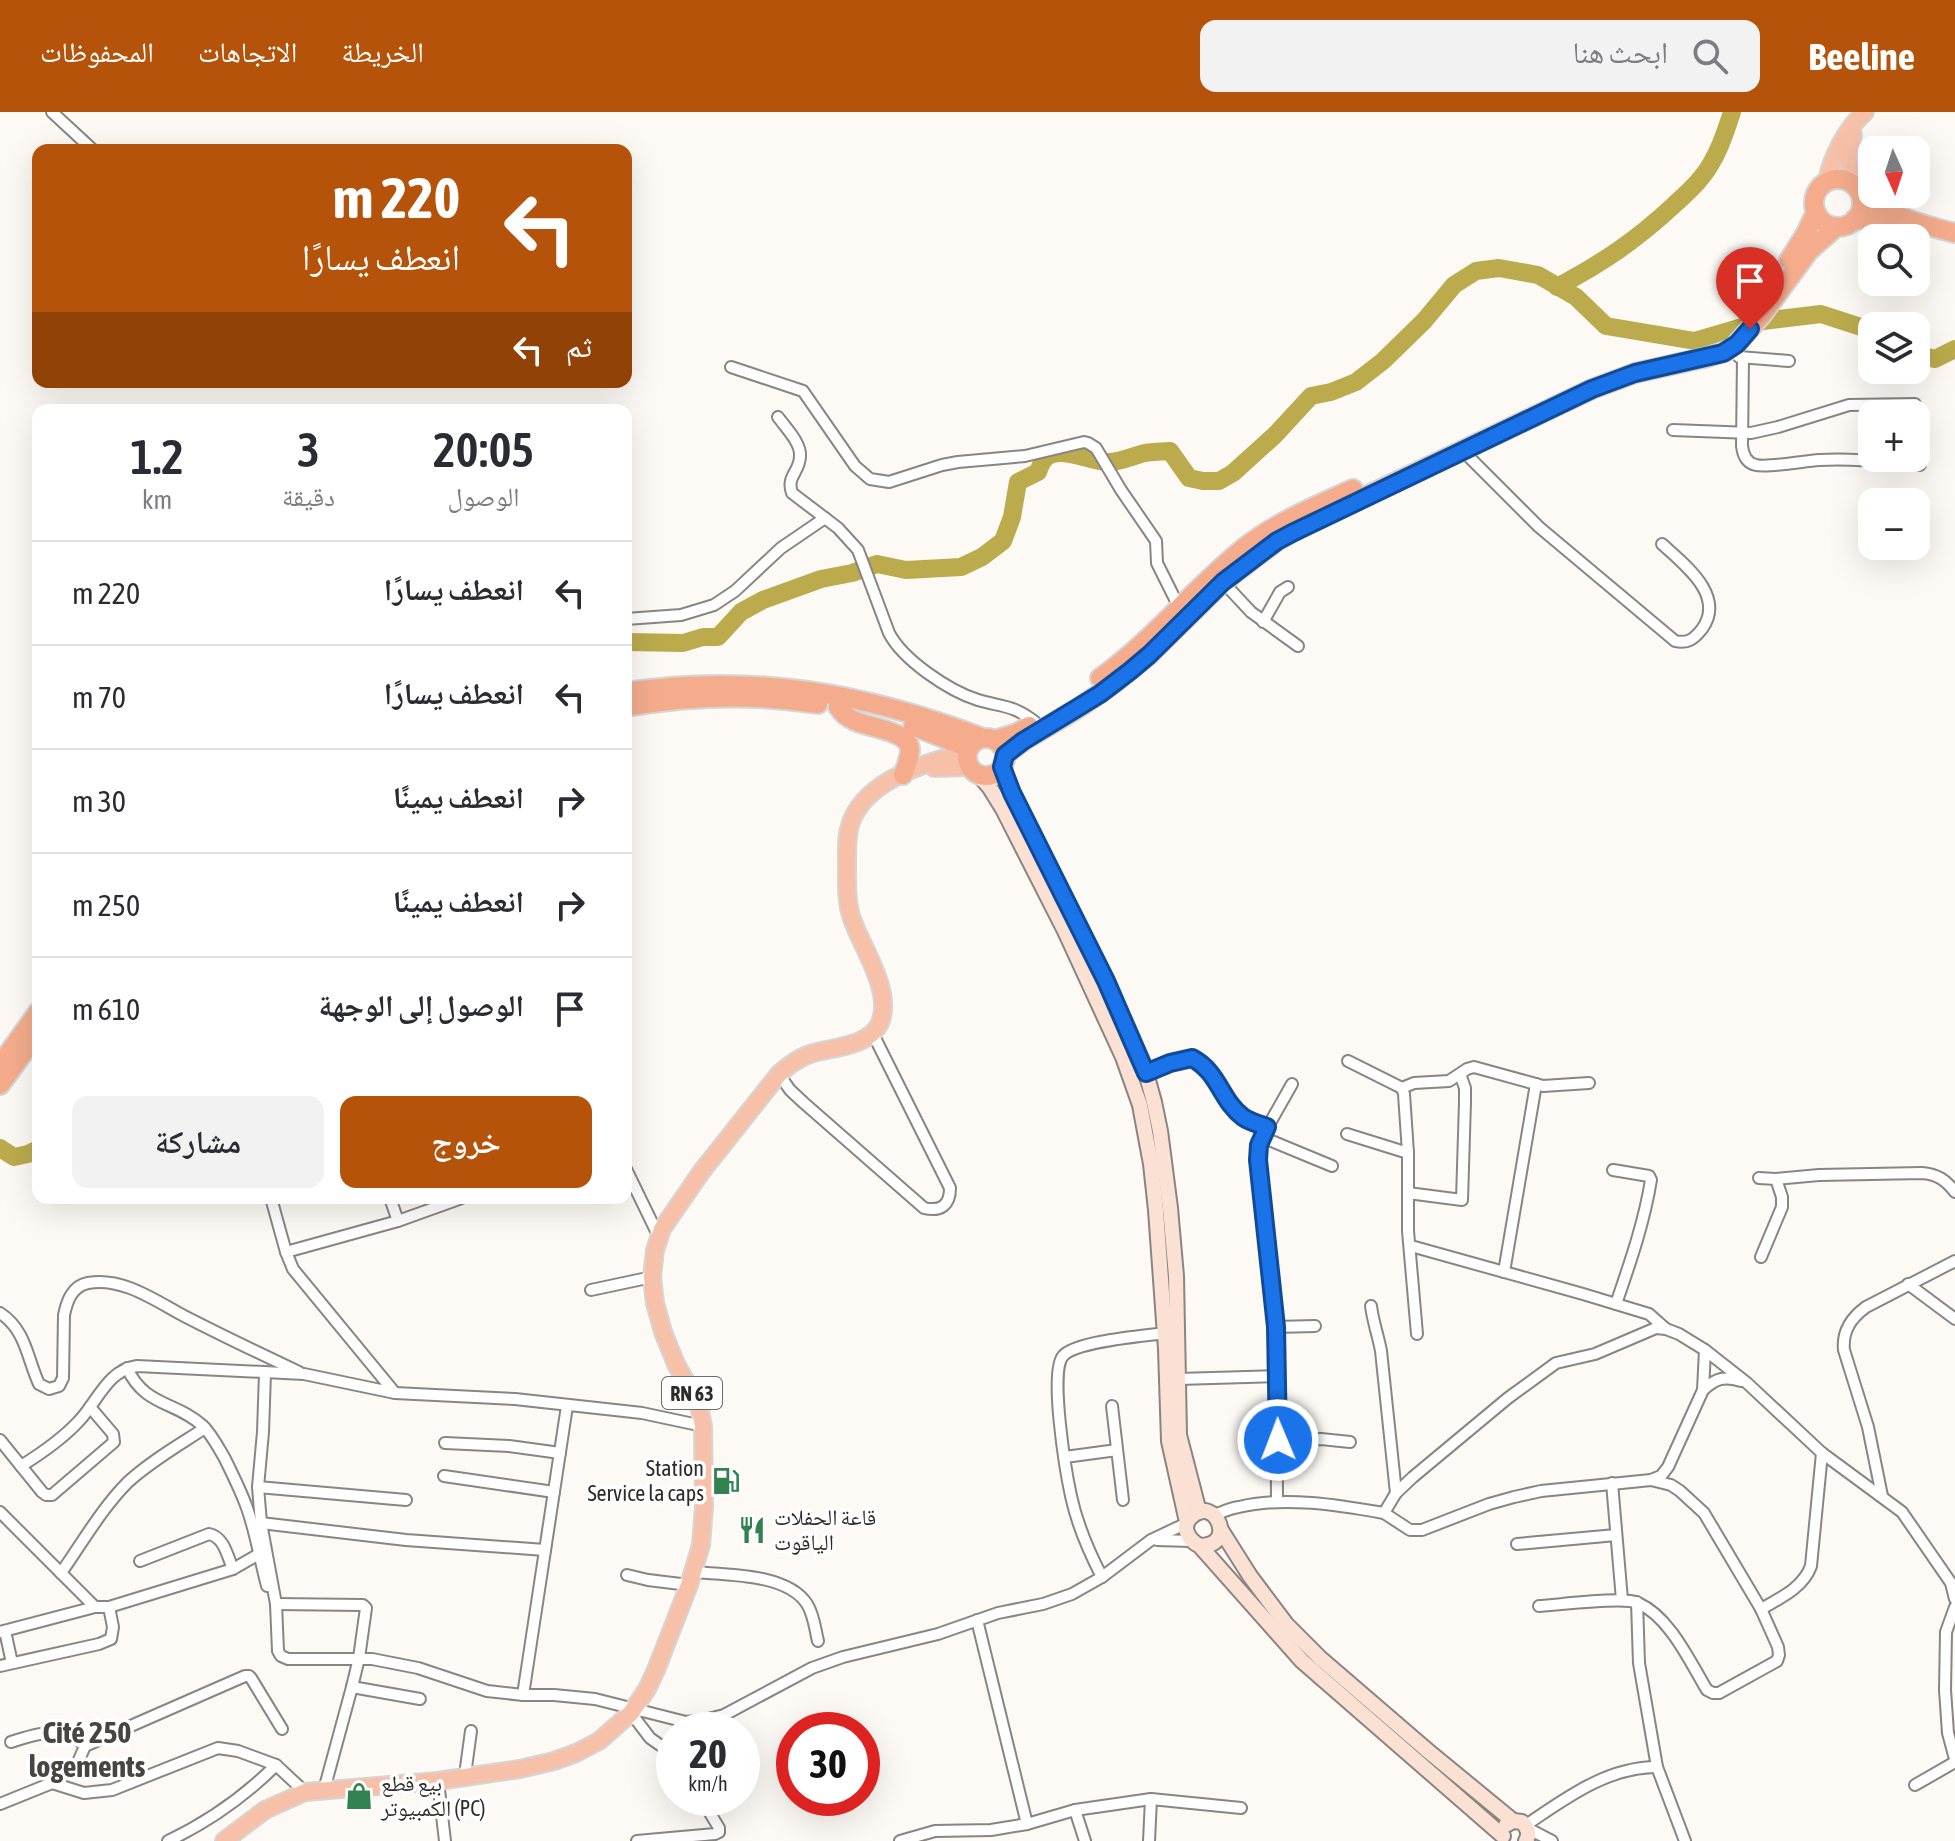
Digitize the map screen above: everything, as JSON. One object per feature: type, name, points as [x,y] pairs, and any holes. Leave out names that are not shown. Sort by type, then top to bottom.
[{"type":"highway","points":[[1836,227],[1824,222],[1816,212],[1814,200],[1818,189],[1827,181],[1839,178],[1889,212],[1955,233]]},
{"type":"highway","points":[[1758,311],[1805,256],[1836,227],[1855,219],[1862,204],[1855,187]]},
{"type":"highway","points":[[632,706],[732,698],[784,700],[838,707],[892,719],[984,755],[1023,741],[1089,701],[1130,671],[1223,582],[1277,541],[1307,524],[1513,425],[1622,377],[1708,357],[1735,347],[1816,212]]},
{"type":"highway","points":[[1855,219],[1888,224],[1955,244]]},
{"type":"highway","points":[[984,755],[1105,675],[1247,546],[1276,526],[1589,378],[1627,364],[1712,346],[1735,347]]},
{"type":"highway","points":[[632,691],[724,684],[796,688],[831,694],[937,721],[984,755]]},
{"type":"highway","points":[[838,707],[852,720],[906,740],[910,753],[908,772]]},
{"type":"highway","points":[[0,1065],[32,1020]]},
{"type":"highway","points":[[0,1085],[32,1041]]},
{"type":"main road","points":[[1827,181],[1834,156],[1862,115]]},
{"type":"main road","points":[[1855,187],[1848,156],[1862,115]]},
{"type":"main road","points":[[872,1032],[879,1025],[883,1008],[879,984],[849,905],[846,843],[852,819],[864,801],[908,772],[934,761],[984,755]]},
{"type":"main road","points":[[984,755],[1016,802],[1106,981],[1160,1131],[1176,1276],[1179,1435],[1191,1519],[1186,1531],[1302,1661],[1504,1838]]},
{"type":"main road","points":[[984,755],[990,788],[1139,1070],[1140,1105],[1151,1164],[1165,1333],[1169,1441],[1191,1519]]},
{"type":"main road","name":"RN 63","points":[[224,1841],[265,1810],[305,1792],[438,1781],[554,1761],[599,1741],[632,1711],[656,1670],[691,1578],[701,1545],[704,1507],[703,1426],[699,1405],[676,1364],[655,1303],[652,1277],[659,1237],[702,1171],[779,1074],[792,1062],[808,1054],[847,1045],[866,1038],[872,1032]]},
{"type":"main road","points":[[1191,1519],[1207,1512],[1215,1515],[1250,1576],[1286,1624],[1320,1658],[1428,1751],[1543,1841]]},
{"type":"main road","points":[[1196,1544],[1212,1544],[1221,1530]]},
{"type":"main road","points":[[1504,1838],[1505,1825],[1524,1829]]},
{"type":"street","points":[[52,112],[87,144]]},
{"type":"street","points":[[1789,361],[1735,347],[1745,458],[1760,466],[1858,460]]},
{"type":"street","points":[[731,367],[803,391],[859,471],[876,481],[889,482],[925,469],[958,462],[1025,456],[1084,442],[1093,445],[1156,541],[1157,563],[1179,607]]},
{"type":"street","points":[[1673,430],[1742,434],[1760,432],[1858,405]]},
{"type":"street","points":[[778,417],[800,453],[799,464],[790,480],[792,493],[847,536],[858,550],[892,639],[901,650],[944,685],[982,701],[1014,708],[1035,722]]},
{"type":"street","points":[[1463,451],[1539,527],[1675,641],[1687,642],[1696,637],[1708,620],[1707,595],[1693,573],[1662,544]]},
{"type":"street","points":[[632,619],[681,615],[714,605],[735,591],[781,548],[825,518]]},
{"type":"street","points":[[1223,582],[1251,612],[1298,646]]},
{"type":"street","points":[[1263,622],[1280,592],[1288,587]]},
{"type":"street","points":[[779,1074],[804,1103],[924,1208],[934,1211],[943,1207],[950,1198],[950,1188],[872,1032]]},
{"type":"street","points":[[1139,1070],[1192,1058],[1207,1068],[1245,1119],[1264,1132],[1332,1166]]},
{"type":"street","points":[[1348,1061],[1402,1088],[1404,1094],[1408,1231],[1417,1334]]},
{"type":"street","points":[[1402,1088],[1414,1083],[1449,1081],[1474,1067],[1543,1086],[1589,1083]]},
{"type":"street","points":[[1408,1193],[1462,1200],[1465,1088],[1460,1074]]},
{"type":"street","points":[[1277,1501],[1276,1327],[1258,1160],[1264,1132],[1292,1084]]},
{"type":"street","points":[[1504,1272],[1536,1084]]},
{"type":"street","points":[[1347,1134],[1408,1153]]},
{"type":"street","points":[[1613,1170],[1649,1176],[1651,1180],[1640,1233],[1616,1304]]},
{"type":"street","points":[[1759,1178],[1922,1173],[1944,1179],[1955,1192]]},
{"type":"street","points":[[1761,1257],[1782,1207],[1776,1179]]},
{"type":"street","points":[[632,1181],[659,1237]]},
{"type":"street","points":[[273,1204],[293,1269],[395,1393]]},
{"type":"street","points":[[392,1204],[398,1221]]},
{"type":"street","points":[[286,1252],[398,1221],[445,1204]]},
{"type":"street","points":[[1411,1246],[1649,1314],[1666,1329],[1705,1350],[1747,1383],[1822,1453],[1902,1512],[1951,1583],[1955,1599]]},
{"type":"street","points":[[1882,1496],[1868,1427],[1843,1339],[1858,1313],[1955,1261]]},
{"type":"street","points":[[591,1290],[652,1277]]},
{"type":"street","points":[[0,1313],[14,1324],[22,1336],[39,1384],[49,1389],[59,1386],[63,1378],[64,1315],[69,1298],[81,1285],[100,1282],[136,1290],[304,1374]]},
{"type":"street","points":[[1908,1284],[1955,1319]]},
{"type":"street","points":[[1371,1306],[1381,1351],[1396,1493]]},
{"type":"street","points":[[1276,1327],[1315,1326]]},
{"type":"street","points":[[1384,1513],[1396,1493],[1508,1398],[1556,1363],[1595,1354],[1656,1328],[1666,1329]]},
{"type":"street","points":[[1102,1577],[1090,1555],[1071,1498],[1057,1375],[1063,1355],[1080,1346],[1165,1333]]},
{"type":"street","points":[[1215,1515],[1237,1507],[1277,1501],[1384,1513],[1410,1530],[1422,1530],[1489,1504],[1541,1491],[1651,1480],[1661,1476],[1668,1467],[1703,1390],[1705,1350]]},
{"type":"street","points":[[21,1466],[78,1422],[109,1380],[127,1368],[148,1366],[304,1374],[395,1393],[515,1399],[642,1413],[703,1426]]},
{"type":"street","points":[[127,1368],[137,1387],[205,1428],[231,1471],[247,1508],[277,1627]]},
{"type":"street","points":[[265,1373],[258,1487],[281,1656],[288,1659],[372,1659],[418,1668],[487,1691],[595,1699],[632,1711],[686,1722],[704,1720],[724,1715],[812,1668],[843,1657],[938,1634],[998,1613],[1043,1604],[1072,1594],[1102,1577],[1151,1540],[1191,1519]]},
{"type":"street","points":[[1178,1379],[1277,1376]]},
{"type":"street","points":[[1703,1390],[1722,1378],[1747,1383]]},
{"type":"street","points":[[523,1695],[567,1406]]},
{"type":"street","points":[[1112,1406],[1123,1500]]},
{"type":"street","points":[[0,1440],[42,1492],[52,1495],[111,1446],[115,1439],[90,1407]]},
{"type":"street","points":[[61,1573],[125,1485],[205,1428]]},
{"type":"street","points":[[1278,1440],[1350,1442]]},
{"type":"street","points":[[445,1443],[509,1446],[560,1453]]},
{"type":"street","points":[[1065,1457],[1117,1450]]},
{"type":"street","points":[[1761,1609],[1798,1587],[1809,1574],[1822,1453]]},
{"type":"street","points":[[444,1476],[554,1492]]},
{"type":"street","points":[[1539,1606],[1622,1600],[1637,1602],[1668,1628],[1707,1690],[1713,1693],[1719,1693],[1777,1661],[1778,1647],[1761,1609],[1704,1513],[1671,1485],[1651,1480]]},
{"type":"street","points":[[1612,1483],[1622,1600]]},
{"type":"street","points":[[258,1487],[406,1500]]},
{"type":"street","points":[[0,1512],[95,1607]]},
{"type":"street","points":[[261,1523],[406,1540],[545,1550]]},
{"type":"street","points":[[140,1561],[209,1534],[221,1540],[233,1569]]},
{"type":"street","points":[[1517,1544],[1616,1535]]},
{"type":"street","points":[[1151,1540],[1175,1539],[1196,1544]]},
{"type":"street","points":[[12,1663],[2,1632],[95,1607],[109,1607],[233,1569],[259,1554]]},
{"type":"street","points":[[627,1575],[648,1580],[770,1580],[788,1588],[808,1605],[818,1641]]},
{"type":"street","points":[[1637,1602],[1639,1663],[1657,1767],[1685,1841]]},
{"type":"street","points":[[276,1604],[365,1606],[359,1658],[324,1790]]},
{"type":"street","points":[[0,1666],[111,1639],[113,1627],[109,1607]]},
{"type":"street","points":[[1915,1785],[1955,1761],[1948,1733],[1946,1705],[1950,1645],[1946,1632],[1955,1607]]},
{"type":"street","points":[[977,1620],[1027,1824]]},
{"type":"street","points":[[0,1804],[52,1783],[75,1769],[85,1746],[249,1676],[282,1729]]},
{"type":"street","points":[[352,1687],[420,1699]]},
{"type":"street","points":[[632,1711],[656,1742]]},
{"type":"street","points":[[465,1775],[471,1731]]},
{"type":"street","points":[[11,1742],[33,1735],[62,1732],[78,1738],[85,1746]]},
{"type":"street","points":[[52,1783],[84,1793],[112,1790],[218,1748],[238,1751],[276,1765],[305,1792]]},
{"type":"street","points":[[168,1841],[221,1811],[254,1787],[276,1765]]},
{"type":"street","points":[[1552,1841],[1524,1829],[1569,1794],[1616,1773],[1657,1767]]},
{"type":"street","points":[[438,1781],[445,1841]]},
{"type":"street","points":[[1149,1841],[1151,1799]]},
{"type":"street","points":[[900,1841],[935,1831],[991,1830],[1027,1824],[1075,1810],[1151,1799],[1241,1808]]},
{"type":"street","points":[[1075,1810],[1085,1841]]},
{"type":"street","points":[[637,1841],[719,1832],[712,1816]]},
{"type":"waterway","points":[[1557,287],[1632,240],[1691,189],[1714,158],[1732,112]]},
{"type":"waterway","points":[[632,642],[683,643],[703,637],[718,637],[741,612],[763,600],[821,579],[877,564],[906,570],[961,567],[982,557],[1003,541],[1012,517],[1018,482],[1038,472],[1045,459],[1053,454],[1066,453],[1108,462],[1170,451],[1189,478],[1219,481],[1233,473],[1275,435],[1311,396],[1356,382],[1383,361],[1424,321],[1454,285],[1476,271],[1499,268],[1538,275],[1576,297],[1606,326],[1695,341],[1763,321],[1821,314],[1858,326]]},
{"type":"waterway","points":[[1930,358],[1935,359],[1955,349]]},
{"type":"waterway","points":[[0,1148],[14,1157],[32,1152]]},
{"type":"place","name":"Station Service la caps","points":[[726,1481]]},
{"type":"place","name":"قاعة الحفلات الياقوت","points":[[752,1530]]},
{"type":"place","name":"بيع قطع الكمبيوتر (PC)","points":[[359,1796]]},
{"type":"district","name":"Cité 250 logements","points":[[87,1749]]},
{"type":"route","points":[[1278,1440],[1276,1327],[1258,1160],[1259,1145],[1267,1127],[1245,1119],[1236,1111],[1207,1068],[1192,1058],[1146,1073],[1106,981],[1012,793],[1002,767],[1005,755],[1130,671],[1223,582],[1277,541],[1592,389],[1635,373],[1732,349],[1750,329]]}]
